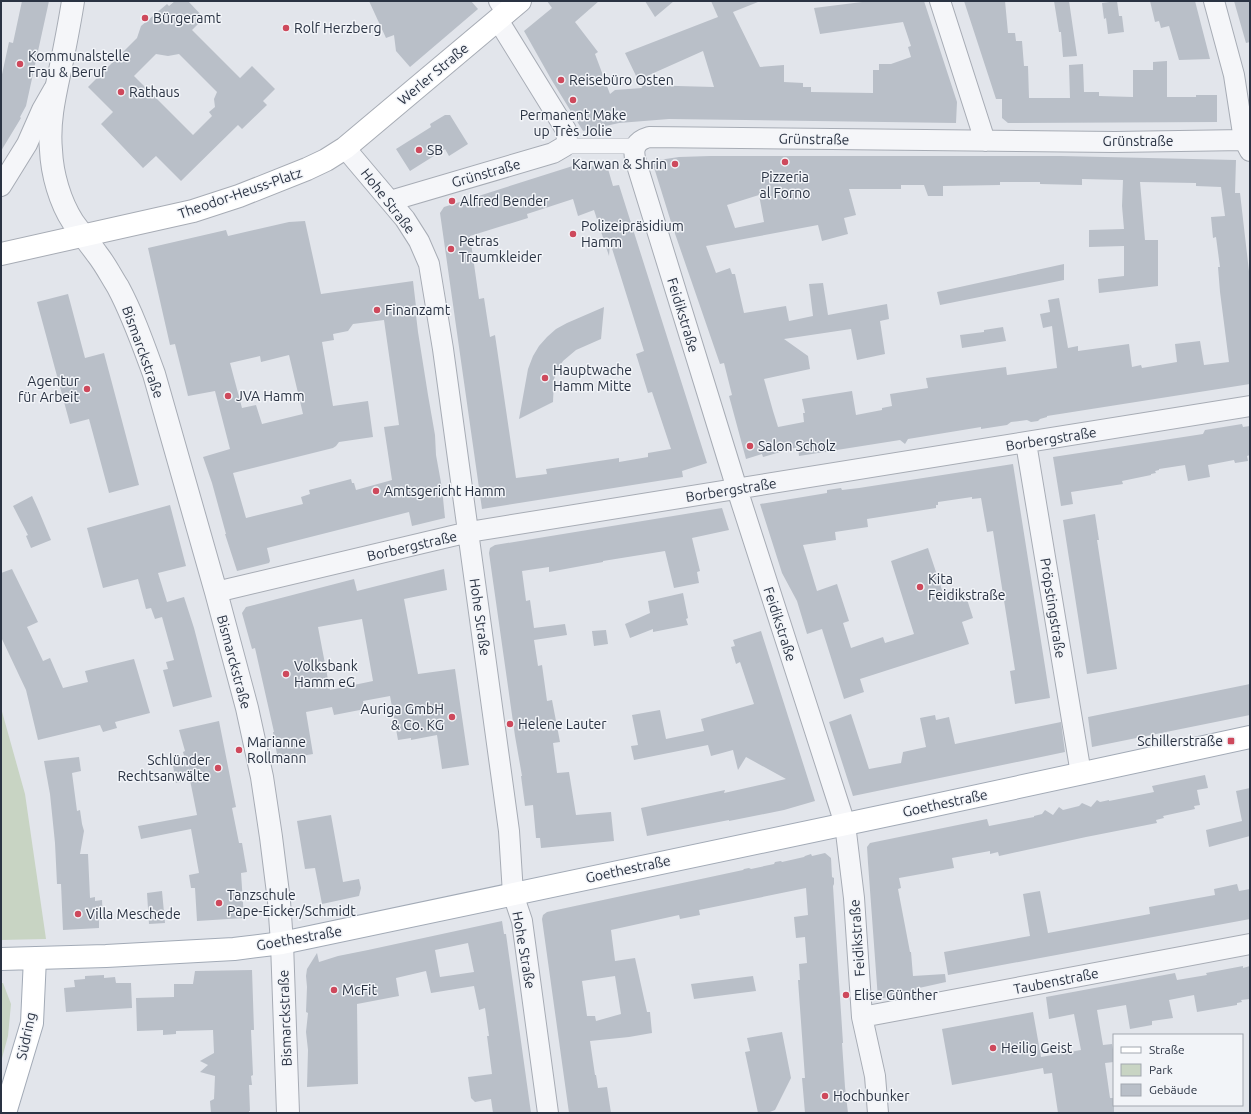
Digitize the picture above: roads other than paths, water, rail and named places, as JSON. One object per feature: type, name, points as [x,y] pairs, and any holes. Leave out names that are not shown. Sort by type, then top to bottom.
[{"type":"main road","name":"Werler Straße","points":[[345,148],[506,9]]},
{"type":"main road","name":"Theodor-Heuss-Platz","points":[[1,254],[194,211],[307,169],[326,160],[345,148]]},
{"type":"main road","name":"Goethestraße","points":[[1,959],[106,956],[234,949],[282,943],[774,840],[1250,737]]},
{"type":"main road","name":"Südring","points":[[5,1113],[32,1023],[36,958]]},
{"type":"street","points":[[73,1],[51,115],[50,150],[53,169],[65,207],[72,221],[83,236]]},
{"type":"street","points":[[940,1],[985,141]]},
{"type":"street","points":[[1214,1],[1234,75],[1248,144]]},
{"type":"street","points":[[506,9],[566,130],[567,141],[565,146]]},
{"type":"street","points":[[1,186],[27,144],[42,110],[57,83]]},
{"type":"street","name":"Grünstraße","points":[[390,201],[528,161],[553,153],[565,146],[636,146],[641,139],[649,137],[1248,144]]},
{"type":"street","name":"Feidikstraße","points":[[636,146],[633,154],[737,489],[844,824],[854,898],[862,1017],[874,1076],[878,1113]]},
{"type":"street","name":"Hohe Straße","points":[[345,148],[405,219],[419,241],[429,264],[443,349],[469,532],[509,831],[513,894],[522,921],[548,1113]]},
{"type":"street","name":"Bismarckstraße","points":[[83,236],[97,253],[118,287],[132,316],[154,374],[216,592],[247,708],[262,777],[272,837],[279,901],[282,943],[288,1113]]},
{"type":"street","name":"Borbergstraße","points":[[216,592],[469,532],[1250,406]]},
{"type":"street","name":"Pröpstingstraße","points":[[1026,443],[1081,774]]},
{"type":"street","name":"Taubenstraße","points":[[862,1017],[1250,944]]},
{"type":"place","name":"Bürgeramt","points":[[145,18]]},
{"type":"place","name":"Rolf Herzberg","points":[[286,28]]},
{"type":"place","name":"Kommunalstelle Frau & Beruf","points":[[20,64]]},
{"type":"place","name":"Reisebüro Osten","points":[[561,80]]},
{"type":"place","name":"Rathaus","points":[[121,92]]},
{"type":"place","name":"Permanent Make up Très Jolie","points":[[573,100]]},
{"type":"place","name":"SB","points":[[419,150]]},
{"type":"place","name":"Pizzeria al Forno","points":[[785,162]]},
{"type":"place","name":"Karwan & Shrin","points":[[675,164]]},
{"type":"place","name":"Alfred Bender","points":[[452,201]]},
{"type":"place","name":"Polizeipräsidium Hamm","points":[[573,234]]},
{"type":"place","name":"Petras Traumkleider","points":[[451,249]]},
{"type":"place","name":"Finanzamt","points":[[377,310]]},
{"type":"place","name":"Hauptwache Hamm Mitte","points":[[545,378]]},
{"type":"place","name":"Agentur für Arbeit","points":[[87,389]]},
{"type":"place","name":"JVA Hamm","points":[[228,396]]},
{"type":"place","name":"Salon Scholz","points":[[750,446]]},
{"type":"place","name":"Amtsgericht Hamm","points":[[376,491]]},
{"type":"place","name":"Kita Feidikstraße","points":[[920,587]]},
{"type":"place","name":"Volksbank Hamm eG","points":[[286,674]]},
{"type":"place","name":"Auriga GmbH & Co. KG","points":[[452,717]]},
{"type":"place","name":"Helene Lauter","points":[[510,724]]},
{"type":"place","name":"Schillerstraße","points":[[1231,741]]},
{"type":"place","name":"Marianne Rollmann","points":[[239,750]]},
{"type":"place","name":"Schlünder Rechtsanwälte","points":[[218,768]]},
{"type":"place","name":"Tanzschule Pape-Eicker/Schmidt","points":[[219,903]]},
{"type":"place","name":"Villa Meschede","points":[[78,914]]},
{"type":"place","name":"McFit","points":[[334,990]]},
{"type":"place","name":"Elise Günther","points":[[846,995]]},
{"type":"place","name":"Heilig Geist","points":[[993,1048]]},
{"type":"place","name":"Hochbunker","points":[[825,1096]]}]
